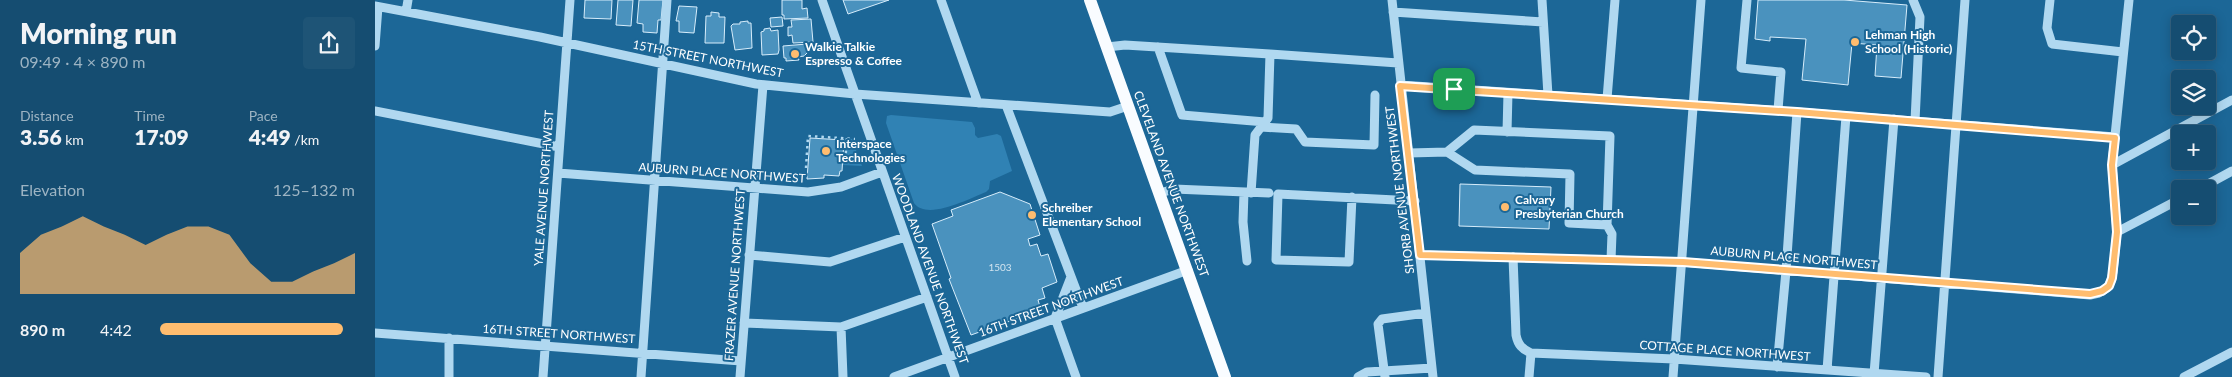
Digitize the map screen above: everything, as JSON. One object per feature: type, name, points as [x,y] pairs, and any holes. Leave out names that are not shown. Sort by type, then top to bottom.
[{"type":"main road","name":"CLEVELAND AVENUE NORTHWEST","points":[[1090,0],[1225,377]]},
{"type":"street","points":[[406,12],[408,0]]},
{"type":"street","name":"YALE AVENUE NORTHWEST","points":[[543,377],[570,0]]},
{"type":"street","points":[[641,377],[667,0]]},
{"type":"street","name":"WOODLAND AVENUE NORTHWEST","points":[[822,0],[955,377]]},
{"type":"street","points":[[941,0],[978,103]]},
{"type":"street","name":"SHORB AVENUE NORTHWEST","points":[[1392,0],[1433,372]]},
{"type":"street","points":[[1542,0],[1548,95]]},
{"type":"street","points":[[1607,99],[1615,0]]},
{"type":"street","points":[[1673,377],[1701,0]]},
{"type":"street","points":[[1747,0],[1741,68],[1781,72],[1778,110]]},
{"type":"street","points":[[1913,0],[1920,18],[1915,121]]},
{"type":"street","points":[[1938,377],[1965,0]]},
{"type":"street","points":[[2049,0],[2047,28],[2052,44],[2123,52]]},
{"type":"street","points":[[2129,0],[2112,165],[2117,232],[2171,204]]},
{"type":"street","points":[[375,46],[377,6]]},
{"type":"street","name":"15TH STREET NORTHWEST","points":[[377,6],[567,43],[763,85],[1006,106],[1110,112],[1128,106]]},
{"type":"street","points":[[1393,12],[1543,22]]},
{"type":"street","points":[[1107,47],[1125,45],[1398,63]]},
{"type":"street","points":[[1158,47],[1182,115],[1296,129],[1305,142],[1374,145],[1375,95]]},
{"type":"street","points":[[1247,261],[1243,222],[1255,135],[1268,118],[1270,54]]},
{"type":"street","name":"FRAZER AVENUE NORTHWEST","points":[[740,377],[763,85]]},
{"type":"street","points":[[1400,86],[1778,110],[2115,138]]},
{"type":"street","points":[[1507,132],[1508,93]]},
{"type":"street","points":[[2112,165],[2232,100]]},
{"type":"street","points":[[1006,106],[1083,308]]},
{"type":"street","points":[[375,111],[559,147]]},
{"type":"street","points":[[1777,366],[1787,271],[1797,112]]},
{"type":"street","points":[[1827,370],[1846,116]]},
{"type":"street","points":[[1874,374],[1894,119]]},
{"type":"street","points":[[1447,152],[1473,130],[1610,136],[1607,225],[1612,234],[1611,260]]},
{"type":"street","points":[[1409,153],[1447,152],[1475,170],[1570,174],[1569,223],[1607,225]]},
{"type":"street","points":[[2216,180],[2232,171]]},
{"type":"street","name":"AUBURN PLACE NORTHWEST","points":[[558,173],[754,189],[820,192],[841,187],[882,172]]},
{"type":"street","points":[[1160,193],[1174,189],[1415,201]]},
{"type":"street","points":[[1274,194],[1276,260],[1349,262],[1352,198]]},
{"type":"street","name":"AUBURN PLACE NORTHWEST","points":[[1420,255],[1683,262],[2090,294],[2099,293],[2107,288],[2111,281],[2117,232]]},
{"type":"street","points":[[749,256],[830,262],[905,237]]},
{"type":"street","points":[[1513,257],[1516,335],[1518,343],[1527,351],[1529,377]]},
{"type":"street","name":"16TH STREET NORTHWEST","points":[[894,377],[1187,270]]},
{"type":"street","points":[[1071,278],[1055,318],[1076,377]]},
{"type":"street","points":[[744,322],[841,327],[927,297]]},
{"type":"street","points":[[1384,374],[1378,324],[1382,319],[1426,313]]},
{"type":"street","points":[[841,327],[843,377]]},
{"type":"street","name":"16TH STREET NORTHWEST","points":[[375,333],[741,361]]},
{"type":"street","points":[[449,338],[449,377]]},
{"type":"street","name":"COTTAGE PLACE NORTHWEST","points":[[1527,351],[1674,359],[1926,377]]},
{"type":"street","points":[[2184,377],[2232,352]]},
{"type":"street","points":[[1359,377],[1367,372],[1384,374],[1433,372]]},
{"type":"path","points":[[806,168],[808,136],[855,139]]},
{"type":"path","points":[[842,162],[845,163],[847,138]]},
{"type":"shaded area","points":[[887,116],[972,122],[975,128],[975,135],[978,138],[997,134],[1001,136],[1012,171],[990,181],[989,189],[986,192],[969,199],[938,209],[928,210],[920,208],[914,203],[886,123]]},
{"type":"shaded area","points":[[847,138],[852,139],[862,166],[842,165],[842,162],[845,162]]},
{"type":"building","points":[[585,0],[612,0],[611,19],[584,18]]},
{"type":"building","points":[[618,0],[633,0],[631,26],[616,25]]},
{"type":"building","points":[[639,0],[663,0],[661,20],[658,20],[657,33],[643,32],[643,24],[637,23]]},
{"type":"building","points":[[782,0],[802,0],[802,9],[807,8],[808,18],[784,19],[784,15],[782,15]]},
{"type":"building","points":[[843,0],[889,0],[848,14]]},
{"type":"building","name":"Lehman High School (Historic)","points":[[1758,0],[1844,0],[1907,5],[1901,78],[1875,76],[1877,45],[1852,43],[1848,85],[1802,80],[1806,39],[1770,37],[1770,41],[1755,39]]},
{"type":"building","points":[[679,6],[697,7],[694,33],[679,32],[679,21],[676,21]]},
{"type":"building","points":[[711,12],[719,13],[719,17],[725,17],[724,43],[705,43],[706,16],[711,16]]},
{"type":"building","points":[[782,17],[783,26],[771,27],[770,18]]},
{"type":"building","points":[[811,19],[813,42],[793,43],[792,35],[788,36],[788,27],[792,27],[791,20]]},
{"type":"building","points":[[748,21],[748,23],[751,23],[752,48],[735,50],[731,26]]},
{"type":"building","points":[[770,28],[771,31],[778,30],[778,54],[762,55],[761,32],[764,29]]},
{"type":"building","name":"Walkie Talkie Espresso & Coffee","points":[[807,44],[808,52],[804,56],[798,57],[799,60],[786,61],[783,46]]},
{"type":"building","name":"Interspace Technologies","points":[[810,138],[844,140],[842,171],[840,171],[839,176],[824,175],[824,178],[807,179]]},
{"type":"building","name":"Calvary Presbyterian Church","points":[[1460,184],[1551,187],[1549,229],[1459,226]]},
{"type":"building","name":"Schreiber Elementary School","points":[[1000,192],[1030,204],[1040,235],[1028,239],[1030,246],[1037,244],[1041,256],[1048,254],[1057,282],[1042,288],[1045,298],[1038,300],[1041,310],[971,335],[949,279],[951,278],[932,224],[953,216],[951,210]]},
{"type":"place","name":"Lehman High School (Historic)","points":[[1855,42]]},
{"type":"place","name":"Walkie Talkie Espresso & Coffee","points":[[795,54]]},
{"type":"place","name":"Interspace Technologies","points":[[826,151]]},
{"type":"place","name":"Calvary Presbyterian Church","points":[[1505,207]]},
{"type":"place","name":"Schreiber Elementary School","points":[[1032,215]]},
{"type":"route","points":[[1400,86],[1454,89],[1693,104],[2115,138],[2112,165],[2117,232],[2111,281],[2109,286],[2099,293],[2090,294],[1683,262],[1420,255],[1400,86]]}]
